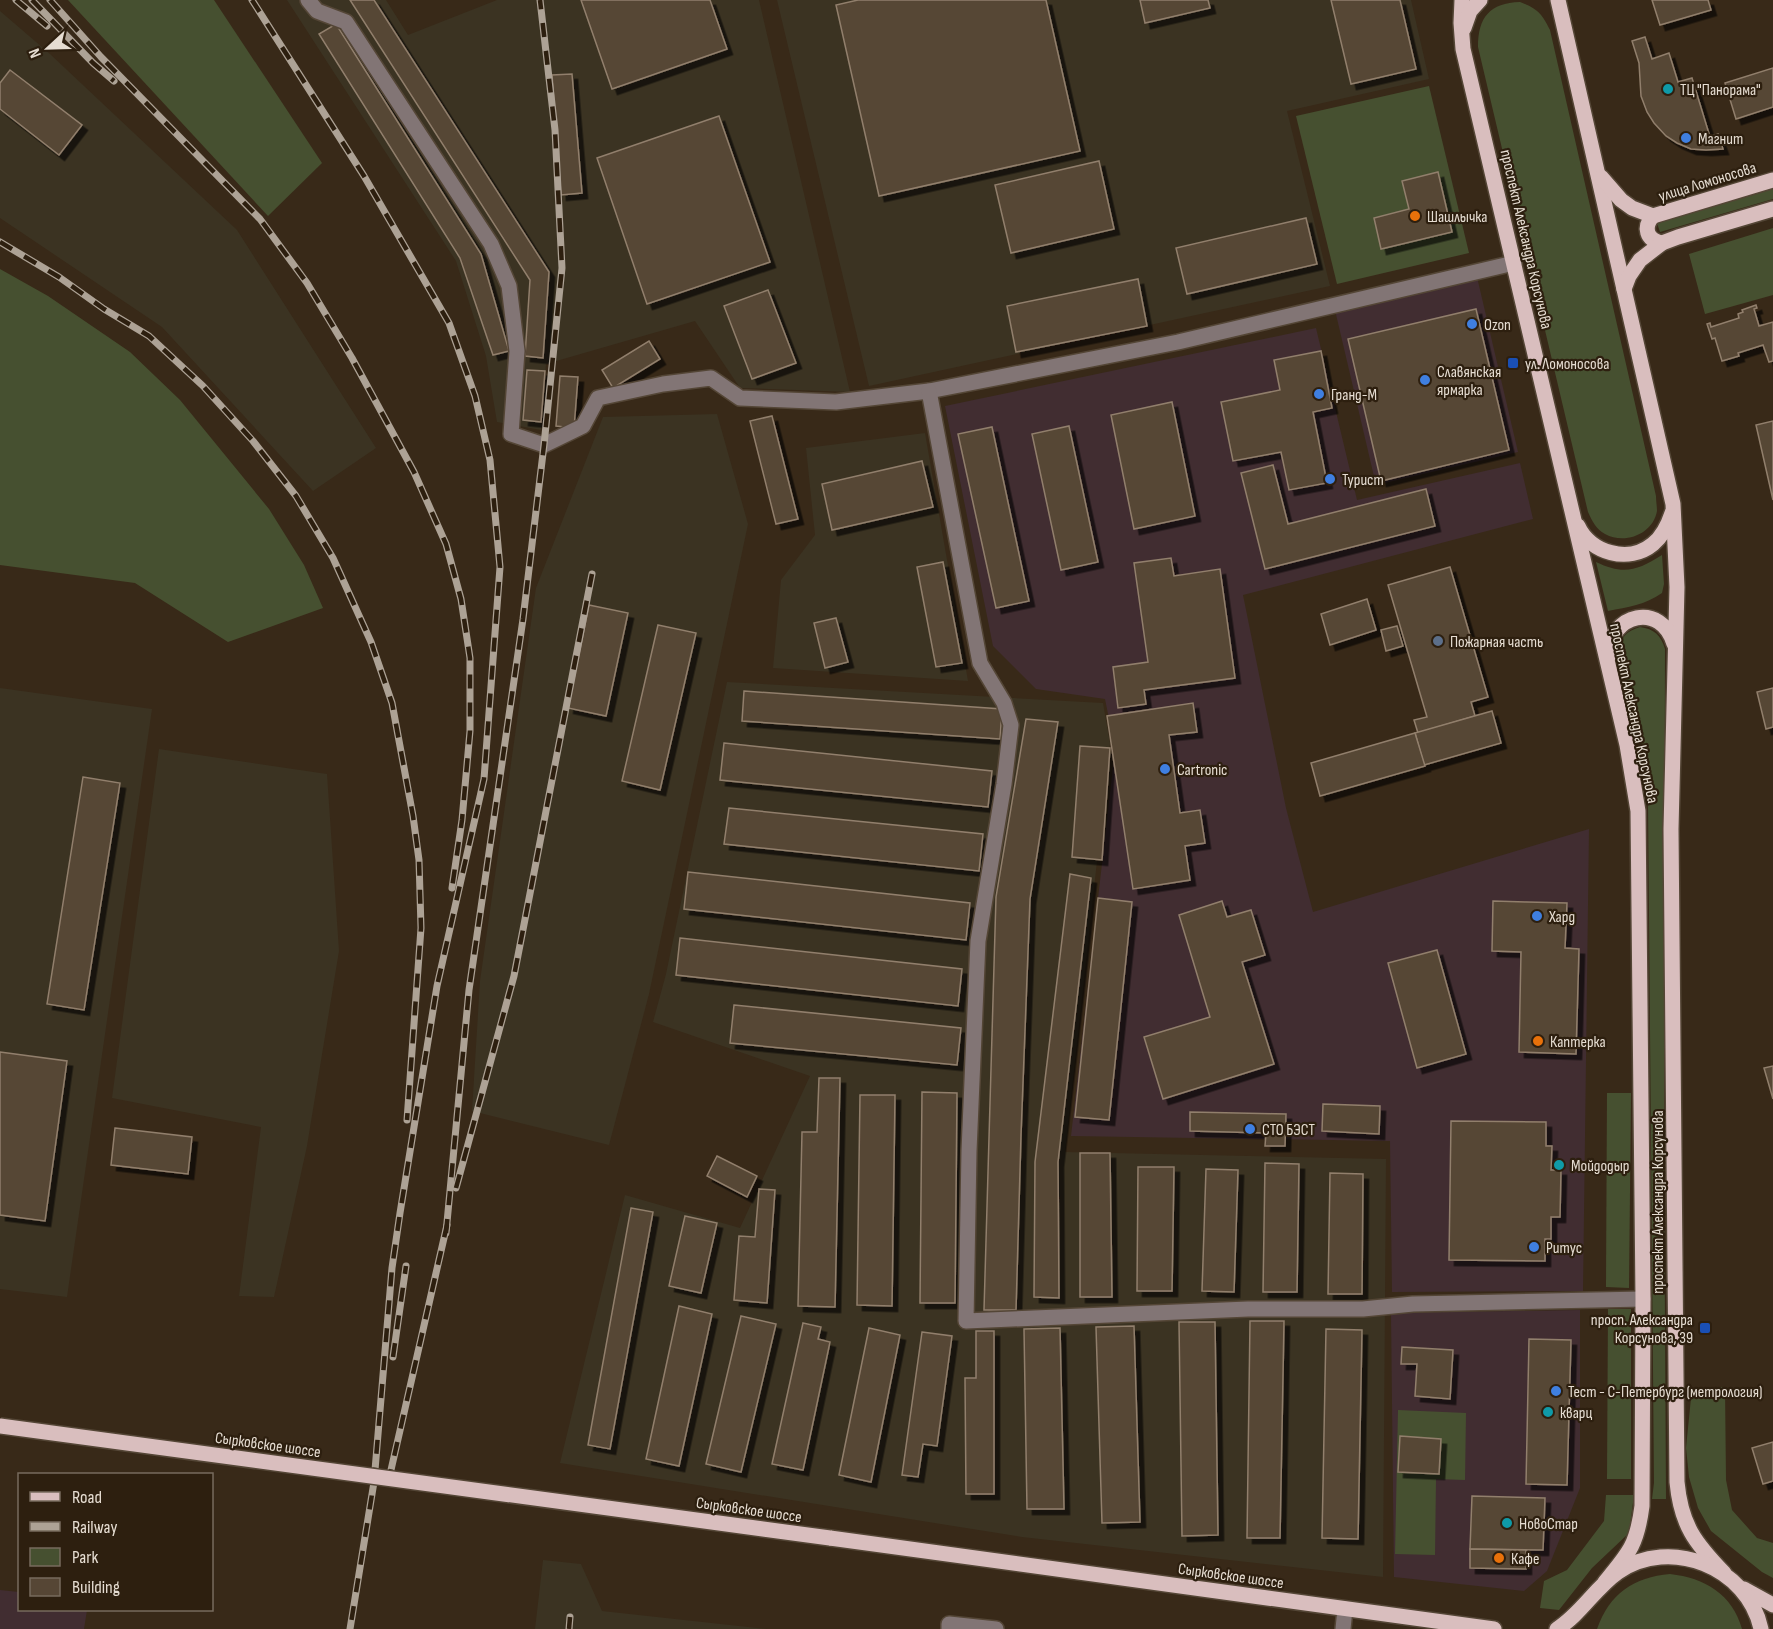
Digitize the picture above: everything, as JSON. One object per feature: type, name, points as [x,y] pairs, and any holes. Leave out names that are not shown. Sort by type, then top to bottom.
[{"type":"main road","name":"проспект Александра Корсунова","points":[[1462,0],[1462,39],[1630,764],[1639,829],[1644,1299],[1642,1484],[1636,1540],[1629,1554],[1592,1597]]},
{"type":"main road","points":[[1462,39],[1470,11],[1480,0]]},
{"type":"main road","points":[[1549,0],[1556,7],[1564,26]]},
{"type":"main road","name":"проспект Александра Корсунова","points":[[1558,0],[1673,504],[1677,587],[1671,829],[1677,1482],[1678,1500],[1686,1525],[1704,1553],[1728,1577]]},
{"type":"main road","name":"улица Ломоносова","points":[[1598,171],[1609,188],[1621,200],[1632,208],[1653,216],[1773,180]]},
{"type":"main road","points":[[1624,289],[1629,276],[1640,260],[1662,243],[1773,209]]},
{"type":"main road","points":[[1653,216],[1647,226],[1648,234],[1652,240],[1662,243]]},
{"type":"main road","points":[[1574,517],[1581,533],[1596,547],[1614,554],[1634,553],[1652,545],[1665,531],[1673,504]]},
{"type":"main road","points":[[1609,672],[1607,654],[1610,640],[1616,629],[1626,621],[1637,617],[1651,618],[1668,630],[1675,647]]},
{"type":"main road","name":"Сырковское шоссе","points":[[0,1426],[1494,1629]]},
{"type":"main road","points":[[1605,1582],[1619,1571],[1636,1563],[1672,1556],[1707,1564],[1747,1591],[1773,1605]]},
{"type":"main road","points":[[1728,1577],[1754,1608],[1761,1629]]},
{"type":"main road","points":[[1557,1629],[1573,1617],[1592,1597]]},
{"type":"main road","points":[[1578,1629],[1583,1613],[1592,1597]]},
{"type":"street","points":[[308,0],[317,11],[346,22],[491,244],[509,286],[517,351],[511,434],[544,445],[583,426],[598,398],[663,384],[711,378],[740,398],[836,402],[929,391],[1178,342],[1514,263]]},
{"type":"street","points":[[929,391],[980,663],[1004,703],[1011,725],[1004,784],[978,941],[969,1151],[966,1321],[1248,1309],[1363,1309],[1413,1304],[1644,1299]]},
{"type":"street","points":[[1343,1629],[1345,1609]]},
{"type":"street","points":[[949,1627],[996,1629]]},
{"type":"shaded area","points":[[287,0],[386,0],[408,35],[497,0],[759,0],[850,392],[740,388],[695,321],[546,364],[541,430],[497,422],[486,356],[456,261]]},
{"type":"shaded area","points":[[777,0],[1411,0],[1429,79],[1287,111],[1330,286],[869,386]]},
{"type":"shaded area","points":[[0,11],[50,54],[237,230],[376,448],[313,491],[162,327],[0,218]]},
{"type":"shaded area","name":"Славянская ярмарка","points":[[1477,277],[1518,452],[1376,485],[1335,310]]},
{"type":"shaded area","points":[[1316,328],[1357,500],[1520,463],[1533,519],[1243,595],[1286,808],[1313,912],[1589,829],[1583,1291],[1392,1292],[1390,1141],[1071,1136],[1115,749],[1105,699],[1036,689],[993,646],[945,406]]},
{"type":"shaded area","points":[[717,414],[748,524],[649,994],[609,1145],[472,1111],[480,981],[536,588],[603,417]]},
{"type":"shaded area","points":[[925,433],[968,681],[773,668],[781,580],[815,535],[806,448]]},
{"type":"shaded area","points":[[727,682],[1103,703],[1110,743],[1065,1152],[1386,1159],[1383,1577],[1022,1537],[560,1463],[625,1195],[740,1228],[810,1076],[653,1022],[666,974]]},
{"type":"shaded area","points":[[0,688],[152,709],[67,1297],[0,1289]]},
{"type":"shaded area","points":[[159,749],[327,774],[339,951],[307,1146],[274,1297],[239,1296],[261,1127],[112,1098]]},
{"type":"shaded area","points":[[1580,1310],[1580,1488],[1547,1571],[1524,1591],[1394,1577],[1391,1313]]},
{"type":"shaded area","points":[[543,1560],[581,1564],[602,1611],[767,1629],[535,1629]]},
{"type":"shaded area","points":[[0,1590],[18,1592],[18,1611],[87,1611],[84,1629],[0,1629]]},
{"type":"green space","points":[[68,0],[214,0],[322,163],[268,216]]},
{"type":"green space","points":[[1520,2],[1539,13],[1550,30],[1656,496],[1657,511],[1650,526],[1629,538],[1605,534],[1593,522],[1588,512],[1478,47],[1480,27],[1488,14],[1501,5]]},
{"type":"green space","points":[[1429,86],[1469,253],[1337,284],[1296,116]]},
{"type":"green space","points":[[1773,189],[1773,199],[1660,232],[1657,223]]},
{"type":"green space","points":[[1773,228],[1773,295],[1705,314],[1689,254]]},
{"type":"green space","points":[[0,269],[48,296],[130,352],[180,400],[269,509],[304,565],[323,608],[228,642],[135,583],[0,565]]},
{"type":"green space","points":[[1662,555],[1664,584],[1662,593],[1643,603],[1608,611],[1596,562],[1622,570],[1645,565]]},
{"type":"green space","points":[[1640,627],[1656,634],[1665,649],[1666,1499],[1652,1499],[1654,1483],[1648,802],[1640,745],[1618,653],[1624,636]]},
{"type":"green space","points":[[1607,1093],[1631,1093],[1629,1288],[1606,1287]]},
{"type":"green space","points":[[1608,1309],[1631,1309],[1631,1479],[1607,1479]]},
{"type":"green space","points":[[1725,1387],[1726,1480],[1732,1510],[1757,1538],[1773,1543],[1773,1578],[1762,1572],[1711,1531],[1698,1508],[1689,1477],[1686,1448],[1692,1388]]},
{"type":"green space","points":[[1398,1410],[1466,1413],[1465,1480],[1436,1479],[1435,1555],[1395,1554]]},
{"type":"green space","points":[[1606,1495],[1634,1495],[1629,1533],[1592,1568],[1559,1610],[1540,1608],[1544,1581],[1567,1570],[1604,1521]]},
{"type":"green space","points":[[1670,1574],[1695,1579],[1715,1590],[1731,1606],[1742,1629],[1597,1629],[1608,1606],[1624,1590],[1645,1579]]},
{"type":"building","points":[[350,0],[374,0],[549,272],[543,358],[525,356],[530,280]]},
{"type":"building","points":[[581,0],[710,0],[727,49],[612,89]]},
{"type":"building","points":[[858,0],[1046,0],[1080,151],[879,196],[836,5]]},
{"type":"building","points":[[1140,0],[1208,0],[1210,8],[1145,23]]},
{"type":"building","points":[[1331,0],[1400,0],[1416,69],[1351,84]]},
{"type":"building","points":[[1652,0],[1708,0],[1711,10],[1660,25]]},
{"type":"building","points":[[336,24],[481,254],[509,351],[493,355],[460,258],[319,34]]},
{"type":"building","name":"ТЦ \"Панорама\"","points":[[1645,37],[1652,59],[1669,53],[1678,82],[1692,78],[1710,137],[1718,134],[1723,149],[1691,149],[1666,136],[1654,123],[1641,96],[1639,63],[1632,41]]},
{"type":"building","points":[[1773,68],[1773,107],[1736,119],[1725,83]]},
{"type":"building","points":[[10,70],[82,125],[59,155],[0,109],[0,83]]},
{"type":"building","points":[[572,74],[582,193],[561,195],[552,75]]},
{"type":"building","points":[[719,116],[770,262],[647,304],[597,158]]},
{"type":"building","points":[[1099,161],[1114,229],[1011,253],[995,185]]},
{"type":"building","points":[[1438,172],[1452,232],[1381,249],[1374,218],[1409,209],[1402,181]]},
{"type":"building","points":[[1306,218],[1317,264],[1187,294],[1176,248]]},
{"type":"building","points":[[1138,279],[1147,326],[1016,352],[1007,306]]},
{"type":"building","points":[[768,290],[796,363],[752,379],[724,306]]},
{"type":"building","points":[[1756,305],[1757,308],[1754,309],[1759,326],[1773,322],[1773,361],[1769,362],[1763,345],[1722,361],[1715,338],[1712,339],[1707,324],[1710,323],[1711,327],[1739,318],[1738,314],[1743,312],[1742,310]]},
{"type":"building","name":"Славянская ярмарка","points":[[1476,309],[1509,450],[1381,481],[1348,339]]},
{"type":"building","points":[[649,341],[660,359],[613,388],[602,370]]},
{"type":"building","points":[[1321,351],[1332,408],[1313,412],[1327,483],[1289,490],[1281,452],[1233,461],[1221,402],[1280,390],[1274,360]]},
{"type":"building","points":[[527,370],[545,371],[541,422],[523,420]]},
{"type":"building","points":[[560,376],[578,377],[574,428],[556,426]]},
{"type":"building","points":[[1172,402],[1195,516],[1134,529],[1111,415]]},
{"type":"building","points":[[772,416],[798,519],[776,524],[750,421]]},
{"type":"building","points":[[1773,421],[1773,500],[1756,425]]},
{"type":"building","points":[[1069,426],[1098,562],[1061,570],[1032,434]]},
{"type":"building","points":[[992,427],[1029,601],[996,608],[958,434]]},
{"type":"building","points":[[922,461],[933,507],[832,530],[822,484]]},
{"type":"building","points":[[1273,465],[1288,524],[1426,489],[1435,526],[1265,569],[1241,473]]},
{"type":"building","points":[[1171,558],[1174,576],[1220,569],[1235,678],[1144,690],[1146,704],[1118,708],[1113,667],[1148,662],[1134,563]]},
{"type":"building","points":[[943,562],[962,663],[936,667],[917,567]]},
{"type":"building","name":"Пожарная часть","points":[[1450,567],[1488,697],[1471,702],[1475,716],[1418,733],[1414,720],[1427,717],[1388,585]]},
{"type":"building","points":[[1367,599],[1376,630],[1330,645],[1321,614]]},
{"type":"building","points":[[589,605],[628,613],[606,716],[568,708]]},
{"type":"building","points":[[836,618],[848,662],[825,668],[814,623]]},
{"type":"building","points":[[658,625],[696,633],[660,790],[622,781]]},
{"type":"building","points":[[1397,626],[1403,646],[1386,651],[1381,630]]},
{"type":"building","points":[[1773,688],[1773,727],[1766,729],[1757,692]]},
{"type":"building","points":[[744,691],[1002,709],[1000,739],[742,721]]},
{"type":"building","points":[[1193,703],[1197,732],[1169,735],[1180,813],[1200,810],[1205,843],[1185,846],[1190,880],[1133,889],[1107,716]]},
{"type":"building","points":[[1492,711],[1501,743],[1424,765],[1415,733]]},
{"type":"building","points":[[1026,719],[1058,722],[1030,899],[1016,1310],[984,1310],[996,897]]},
{"type":"building","points":[[1415,733],[1425,766],[1320,796],[1311,763]]},
{"type":"building","points":[[724,743],[992,771],[988,807],[720,780]]},
{"type":"building","points":[[1080,746],[1110,748],[1102,860],[1072,857]]},
{"type":"building","points":[[83,777],[120,783],[84,1010],[47,1004]]},
{"type":"building","points":[[729,808],[983,834],[979,871],[724,844]]},
{"type":"building","points":[[688,872],[970,903],[966,940],[684,909]]},
{"type":"building","points":[[1070,874],[1091,878],[1058,1162],[1059,1298],[1034,1297],[1035,1162]]},
{"type":"building","points":[[1098,898],[1132,902],[1109,1120],[1075,1117]]},
{"type":"building","points":[[1222,901],[1227,917],[1251,910],[1265,955],[1242,962],[1274,1064],[1163,1099],[1144,1037],[1210,1017],[1179,915]]},
{"type":"building","points":[[1493,901],[1567,903],[1565,948],[1579,949],[1576,1054],[1519,1052],[1521,952],[1492,951]]},
{"type":"building","points":[[680,938],[962,969],[958,1006],[676,975]]},
{"type":"building","points":[[1437,950],[1466,1054],[1417,1068],[1388,963]]},
{"type":"building","points":[[734,1005],[961,1028],[957,1065],[730,1043]]},
{"type":"building","points":[[0,1052],[67,1061],[45,1221],[0,1215]]},
{"type":"building","points":[[1773,1066],[1773,1099],[1764,1068]]},
{"type":"building","points":[[819,1078],[840,1078],[835,1307],[798,1306],[802,1132],[817,1132]]},
{"type":"building","points":[[922,1092],[957,1093],[955,1303],[920,1303]]},
{"type":"building","points":[[860,1095],[895,1095],[892,1306],[857,1305]]},
{"type":"building","points":[[1323,1104],[1380,1106],[1379,1134],[1322,1131]]},
{"type":"building","points":[[1190,1112],[1286,1114],[1285,1146],[1265,1146],[1266,1133],[1190,1131]]},
{"type":"building","points":[[1451,1121],[1546,1122],[1546,1146],[1552,1146],[1551,1170],[1561,1170],[1560,1217],[1551,1217],[1551,1239],[1545,1239],[1545,1261],[1449,1260]]},
{"type":"building","points":[[115,1128],[192,1137],[188,1174],[111,1165]]},
{"type":"building","points":[[1080,1153],[1110,1153],[1112,1297],[1080,1297]]},
{"type":"building","points":[[717,1156],[757,1176],[747,1197],[707,1176]]},
{"type":"building","points":[[1265,1163],[1299,1164],[1297,1292],[1263,1292]]},
{"type":"building","points":[[1138,1167],[1174,1167],[1172,1291],[1137,1291]]},
{"type":"building","points":[[1206,1169],[1238,1170],[1234,1292],[1202,1291]]},
{"type":"building","points":[[1330,1173],[1363,1174],[1362,1294],[1328,1294]]},
{"type":"building","points":[[759,1189],[775,1190],[767,1303],[734,1300],[739,1236],[755,1237]]},
{"type":"building","points":[[631,1208],[653,1212],[610,1449],[588,1445]]},
{"type":"building","points":[[685,1216],[717,1223],[701,1293],[669,1286]]},
{"type":"building","points":[[679,1306],[712,1314],[679,1466],[646,1459]]},
{"type":"building","points":[[741,1316],[776,1324],[741,1472],[706,1464]]},
{"type":"building","points":[[1250,1321],[1284,1321],[1280,1538],[1247,1538]]},
{"type":"building","points":[[1179,1322],[1215,1322],[1218,1535],[1182,1536]]},
{"type":"building","points":[[803,1323],[821,1327],[818,1339],[830,1342],[803,1470],[772,1464]]},
{"type":"building","points":[[1134,1326],[1140,1522],[1102,1523],[1096,1327]]},
{"type":"building","points":[[869,1328],[900,1335],[871,1482],[839,1475]]},
{"type":"building","points":[[1060,1328],[1064,1509],[1027,1509],[1024,1329]]},
{"type":"building","points":[[1326,1329],[1362,1330],[1358,1539],[1322,1538]]},
{"type":"building","points":[[976,1331],[994,1331],[994,1494],[966,1494],[965,1378],[976,1378]]},
{"type":"building","points":[[922,1332],[952,1336],[937,1446],[923,1444],[918,1477],[902,1475]]},
{"type":"building","name":"кварц","points":[[1529,1339],[1571,1340],[1567,1485],[1526,1484]]},
{"type":"building","points":[[1402,1347],[1453,1350],[1450,1399],[1415,1396],[1417,1364],[1401,1364]]},
{"type":"building","points":[[1400,1436],[1441,1439],[1439,1474],[1398,1472]]},
{"type":"building","points":[[1773,1442],[1773,1481],[1763,1484],[1752,1448]]},
{"type":"building","name":"НовоСтар","points":[[1472,1496],[1545,1498],[1543,1550],[1470,1549]]},
{"type":"building","points":[[1470,1549],[1526,1550],[1526,1569],[1470,1568]]},
{"type":"railway","points":[[16,0],[47,26]]},
{"type":"railway","points":[[32,0],[93,63],[114,81]]},
{"type":"railway","points":[[50,0],[101,57],[260,219],[307,283],[352,358],[414,472],[446,544],[461,599],[470,658],[470,731],[462,820],[452,888]]},
{"type":"railway","points":[[252,0],[364,176],[449,323],[475,396],[490,460],[500,567],[484,779],[437,986],[400,1213],[392,1268],[374,1482],[350,1629]]},
{"type":"railway","points":[[446,1233],[469,990],[523,619],[562,268],[555,130],[540,0]]},
{"type":"railway","points":[[0,242],[59,277],[104,309],[149,336],[203,386],[253,441],[296,496],[333,558],[371,642],[392,703],[419,860],[421,928],[407,1120]]},
{"type":"railway","points":[[456,1188],[514,976],[592,574]]},
{"type":"railway","points":[[388,1483],[447,1225]]},
{"type":"railway","points":[[393,1357],[406,1266]]},
{"type":"railway","points":[[569,1629],[570,1617]]},
{"type":"place","name":"ТЦ \"Панорама\"","points":[[1668,89]]},
{"type":"place","name":"Магнит","points":[[1686,138]]},
{"type":"place","name":"Шашлычка","points":[[1415,216]]},
{"type":"place","name":"Ozon","points":[[1472,324]]},
{"type":"place","name":"ул. Ломоносова","points":[[1513,363]]},
{"type":"place","name":"Славянская ярмарка","points":[[1425,380]]},
{"type":"place","name":"Гранд-М","points":[[1319,394]]},
{"type":"place","name":"Турист","points":[[1330,479]]},
{"type":"place","name":"Пожарная часть","points":[[1438,641]]},
{"type":"place","name":"Cartronic","points":[[1165,769]]},
{"type":"place","name":"Хард","points":[[1537,916]]},
{"type":"place","name":"Каптерка","points":[[1538,1041]]},
{"type":"place","name":"СТО БЭСТ","points":[[1250,1129]]},
{"type":"place","name":"Мойдодыр","points":[[1559,1165]]},
{"type":"place","name":"Ритус","points":[[1534,1247]]},
{"type":"place","name":"просп. Александра Корсунова, 39","points":[[1705,1328]]},
{"type":"place","name":"Тест - С-Петербург (метрология)","points":[[1556,1391]]},
{"type":"place","name":"кварц","points":[[1548,1412]]},
{"type":"place","name":"НовоСтар","points":[[1507,1523]]},
{"type":"place","name":"Кафе","points":[[1499,1558]]}]
